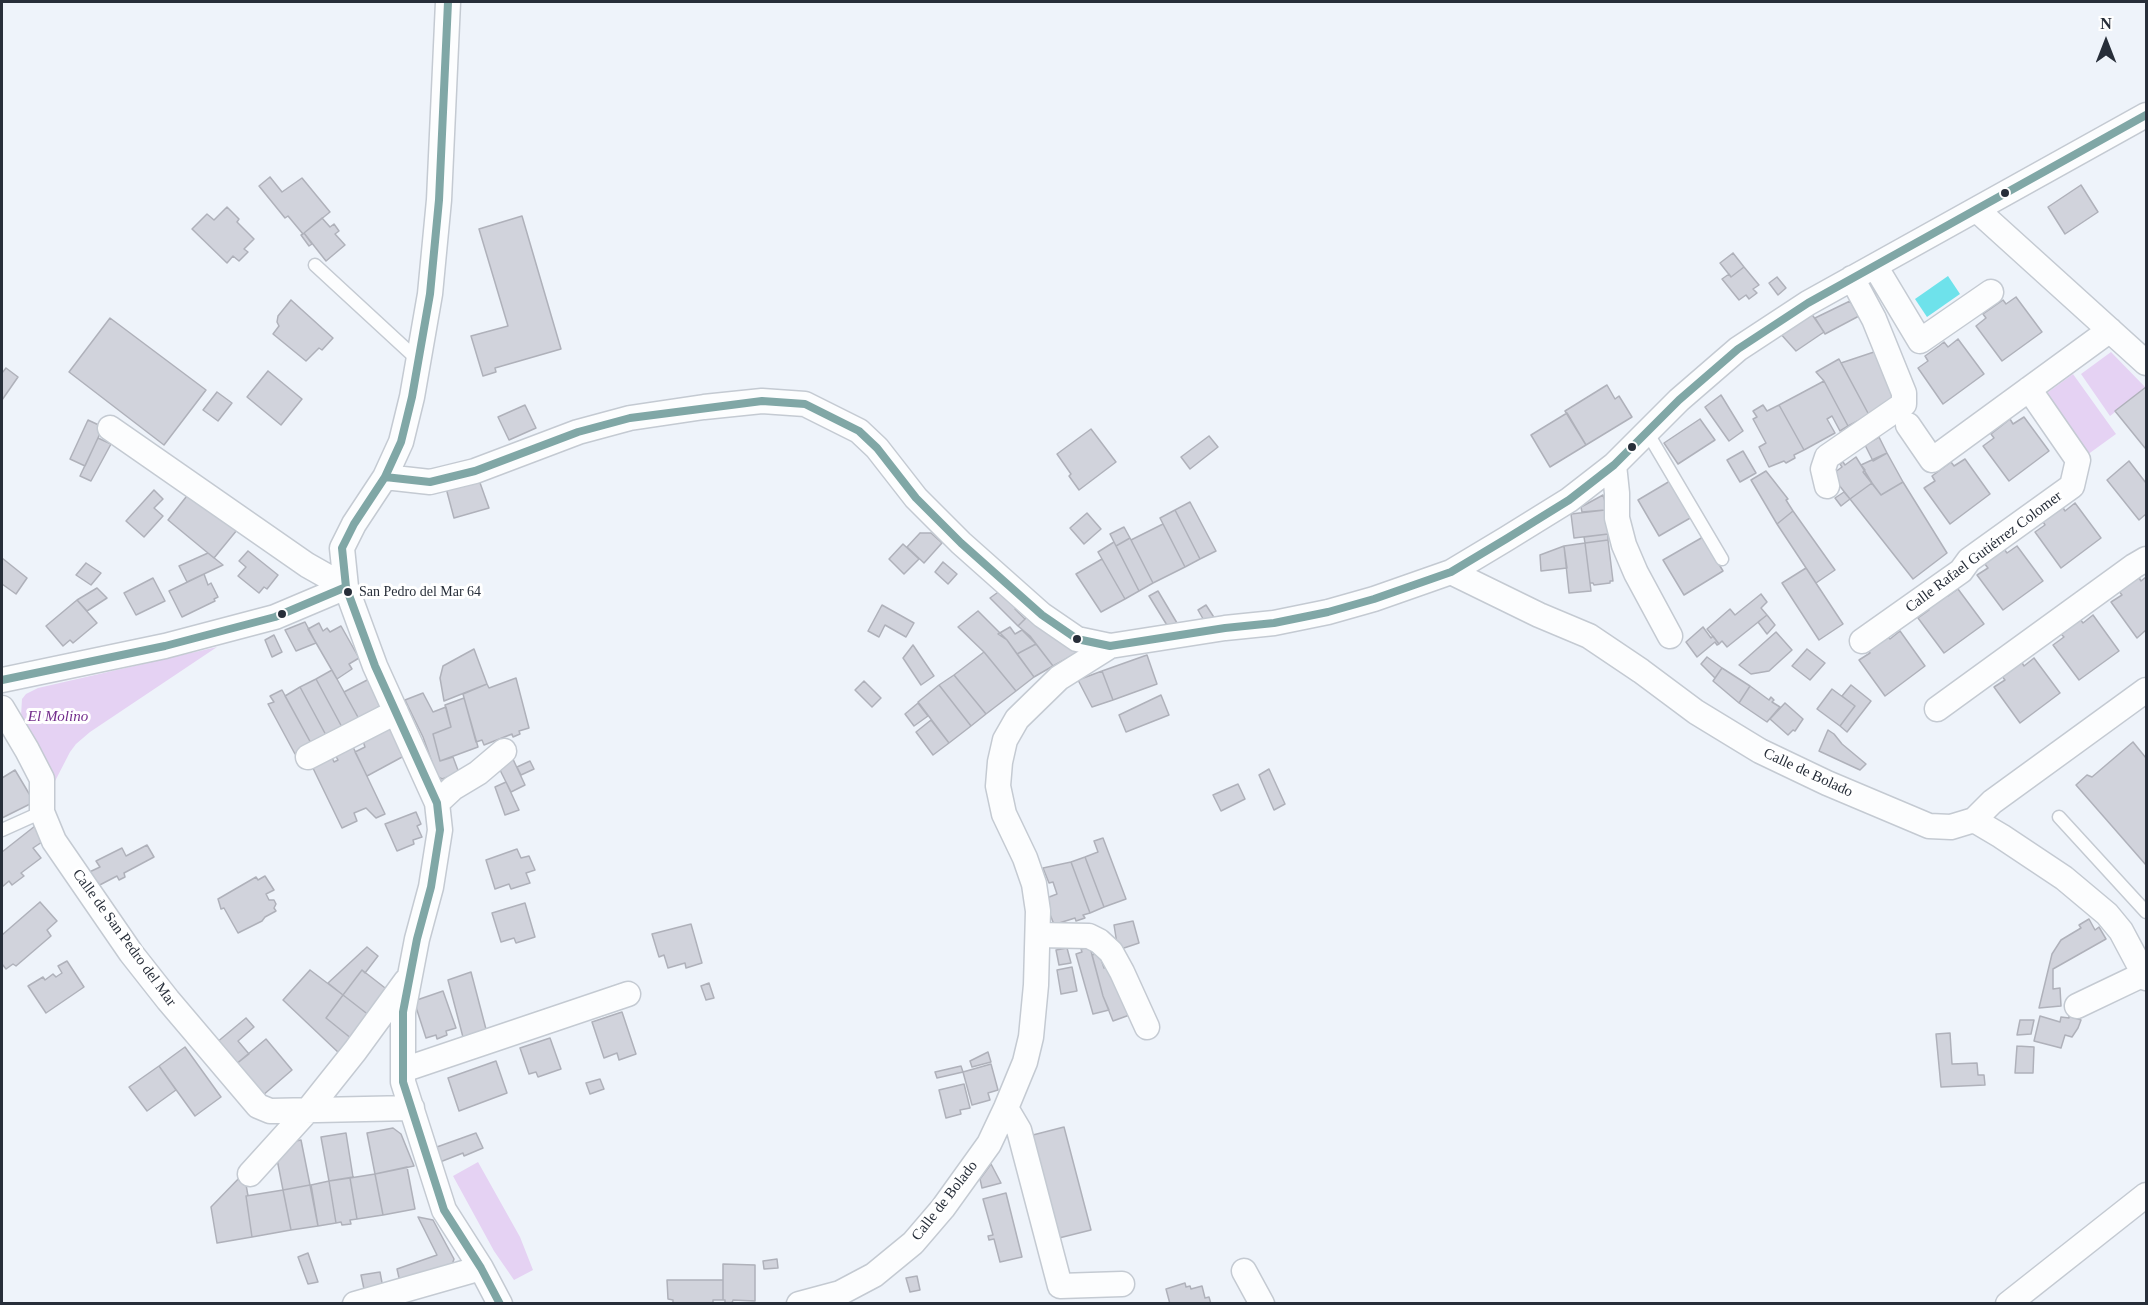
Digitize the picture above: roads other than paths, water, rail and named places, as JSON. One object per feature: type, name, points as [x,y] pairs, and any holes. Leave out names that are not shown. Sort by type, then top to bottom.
[{"type":"street","points":[[448,2],[439,200],[430,294],[412,397],[401,442],[385,477],[354,524],[342,548],[346,587],[375,666],[437,803],[440,830],[431,887],[403,1012],[403,1082],[444,1210],[481,1268],[500,1304]]},
{"type":"street","name":"Calle de Bolado","points":[[385,477],[430,482],[475,471],[578,432],[630,418],[704,406],[762,400],[805,404],[860,431],[877,448],[916,498],[961,543],[1042,615],[1077,639],[1110,646],[1225,628],[1274,623],[1328,612],[1374,599],[1451,572],[1569,500],[1614,465],[1679,400],[1738,349],[1808,303],[2146,115]]},
{"type":"street","points":[[1977,210],[2146,363]]},
{"type":"street","points":[[1875,266],[1920,341],[1991,292]]},
{"type":"street","points":[[1827,486],[1823,469],[1827,457],[1904,404],[1904,393],[1874,319],[1852,278]]},
{"type":"street","points":[[1908,425],[1932,460],[2110,330]]},
{"type":"street","name":"Calle Rafael Gutiérrez Colomer","points":[[1862,641],[1961,571],[1969,560],[2072,486],[2078,460],[2029,389]]},
{"type":"street","points":[[110,428],[307,565],[346,587]]},
{"type":"street","points":[[1614,465],[1617,518],[1624,545],[1636,573],[1670,636]]},
{"type":"street","points":[[1936,709],[2146,559]]},
{"type":"street","name":"Calle de Bolado","points":[[1451,572],[1539,615],[1589,636],[1696,712],[1760,751],[1929,826],[1951,827],[1974,820]]},
{"type":"street","points":[[2,680],[165,646],[275,617],[346,587]]},
{"type":"street","name":"Calle de Bolado","points":[[799,1304],[840,1293],[874,1275],[913,1243],[943,1208],[988,1144],[1006,1108],[1025,1062],[1031,1036],[1038,911],[1034,884],[1025,858],[1004,814],[999,786],[1000,762],[1005,740],[1017,719],[1059,678],[1110,646]]},
{"type":"street","points":[[2077,1006],[2143,964],[2121,931],[2090,899],[2038,859],[1974,820],[1992,802],[2146,690]]},
{"type":"street","name":"Calle de San Pedro del Mar","points":[[2,708],[42,780],[42,812],[54,841],[130,953],[258,1106],[270,1111],[412,1108]]},
{"type":"street","points":[[308,758],[396,712]]},
{"type":"street","points":[[437,803],[453,788],[478,773],[504,751]]},
{"type":"street","points":[[1038,935],[1089,936],[1099,941],[1111,952],[1147,1027]]},
{"type":"street","points":[[250,1174],[308,1110],[409,977]]},
{"type":"street","points":[[403,1070],[628,994]]},
{"type":"street","points":[[1006,1108],[1019,1130],[1060,1286],[1122,1284]]},
{"type":"street","points":[[2008,1304],[2146,1195]]},
{"type":"street","points":[[355,1304],[481,1268]]},
{"type":"street","points":[[1244,1271],[1262,1304]]},
{"type":"lane","points":[[315,265],[418,360]]},
{"type":"lane","points":[[1647,432],[1722,559]]},
{"type":"lane","points":[[2,830],[42,812]]},
{"type":"lane","points":[[2059,817],[2146,912]]},
{"type":"water","points":[[1948,276],[1960,294],[1927,317],[1915,299]]},
{"type":"place","name":"San Pedro del Mar 64","points":[[348,592]]},
{"type":"park label","name":"El Molino","points":[[58,717]]}]
